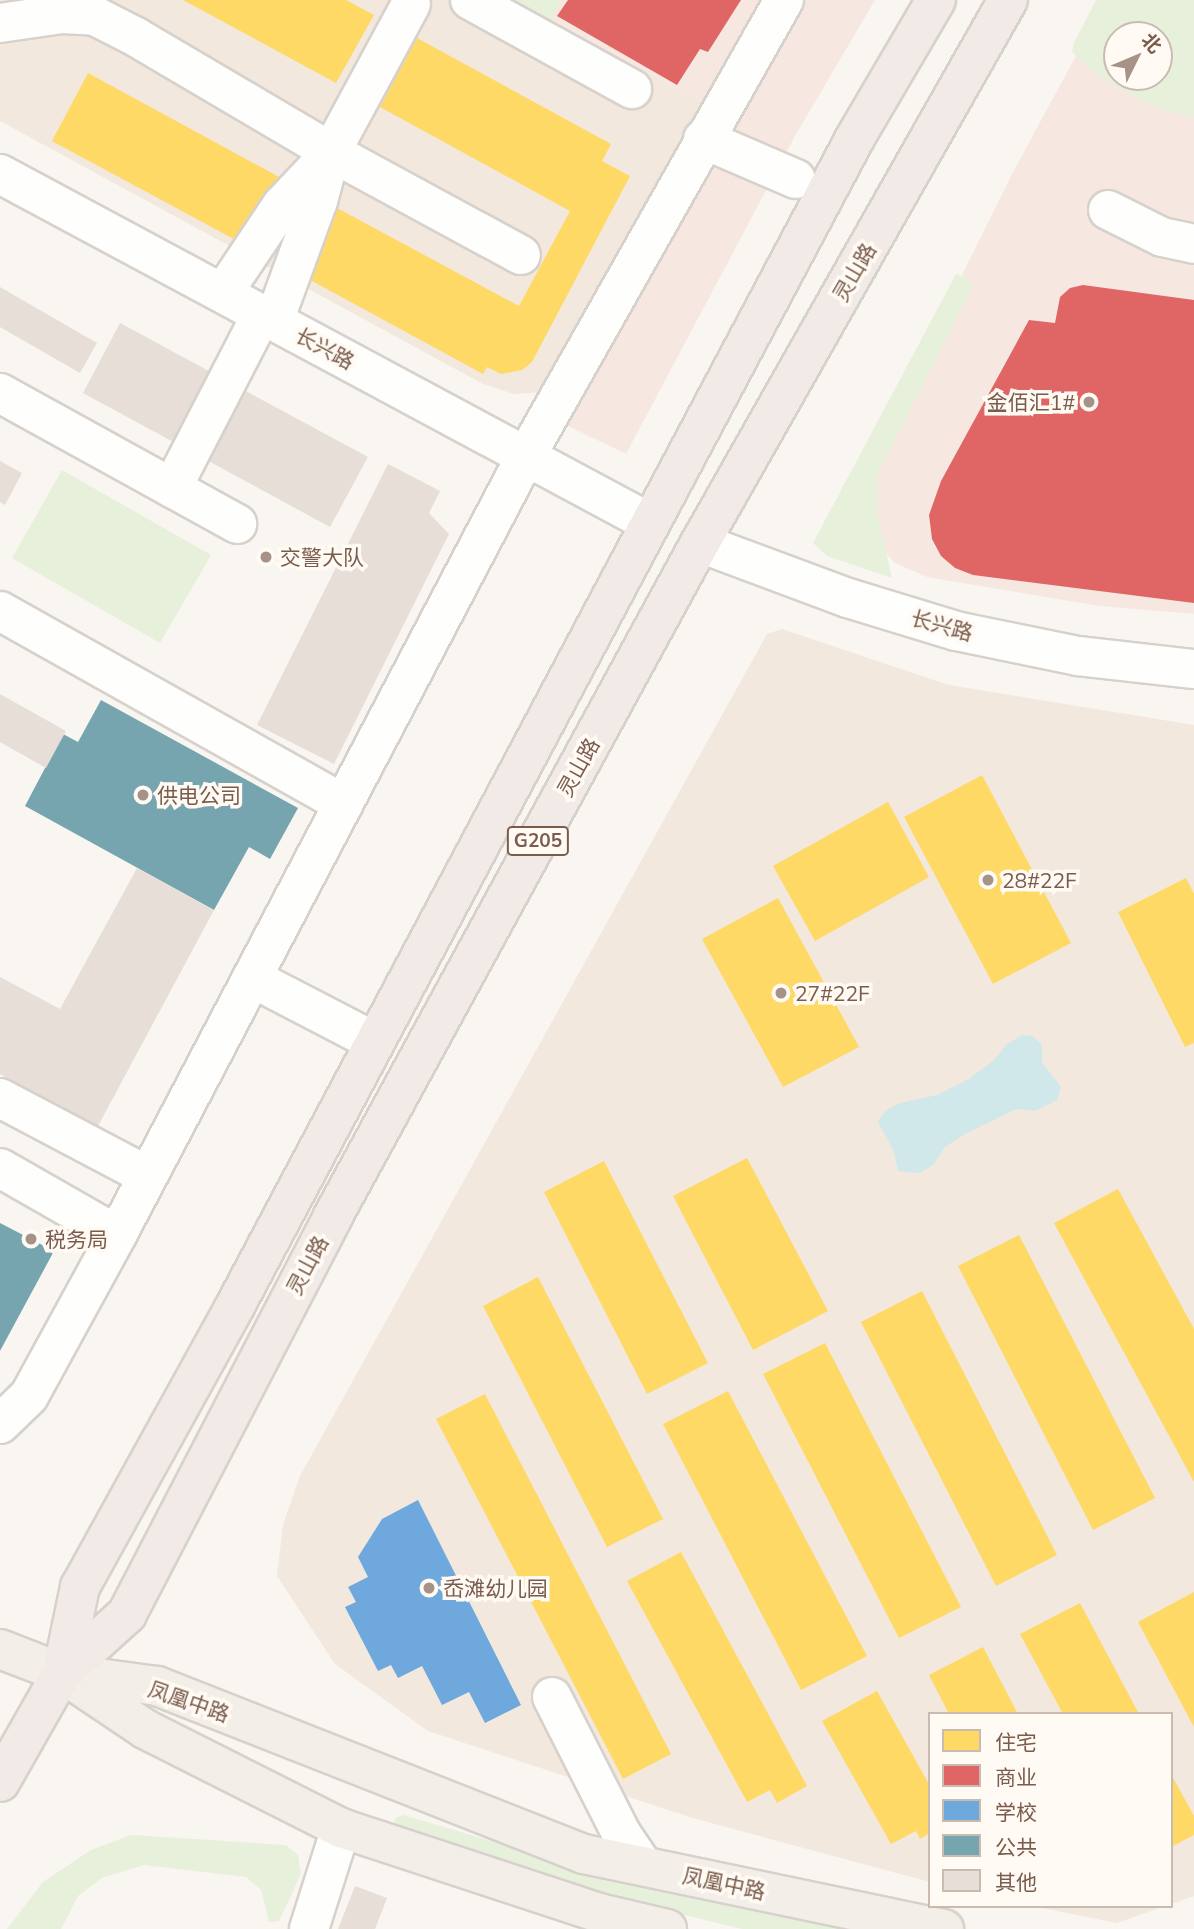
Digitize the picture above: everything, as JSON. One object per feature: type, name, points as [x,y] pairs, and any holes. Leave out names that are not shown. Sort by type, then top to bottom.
[{"type":"highway","name":"灵山路","points":[[0,1782],[62,1673],[80,1587],[234,1308],[855,138],[936,0]]},
{"type":"highway","name":"灵山路","points":[[62,1673],[127,1614],[333,1216],[700,543],[1008,0]]},
{"type":"main road","points":[[0,1649],[62,1673]]},
{"type":"main road","name":"凤凰中路","points":[[62,1673],[145,1729],[341,1828],[613,1923],[667,1929]]},
{"type":"main road","name":"凤凰中路","points":[[62,1673],[156,1686],[584,1854],[944,1929]]},
{"type":"street","points":[[470,0],[632,89]]},
{"type":"street","points":[[0,1424],[13,1415],[29,1395],[117,1235],[526,456],[784,0]]},
{"type":"street","points":[[172,488],[268,318],[318,201],[331,152],[411,4]]},
{"type":"street","points":[[0,23],[62,14],[95,16],[136,37],[331,152],[521,255]]},
{"type":"street","points":[[703,139],[796,179]]},
{"type":"street","points":[[223,293],[282,205],[331,152]]},
{"type":"street","name":"长兴路","points":[[0,174],[650,523]]},
{"type":"street","points":[[1108,211],[1162,237],[1194,244]]},
{"type":"street","points":[[0,393],[237,524]]},
{"type":"street","name":"长兴路","points":[[700,543],[848,598],[956,631],[1078,656],[1194,669]]},
{"type":"street","points":[[0,611],[344,804]]},
{"type":"street","points":[[252,978],[358,1034]]},
{"type":"street","points":[[0,1098],[148,1176]]},
{"type":"street","points":[[0,1168],[117,1235]]},
{"type":"street","points":[[552,1697],[621,1833],[643,1866]]},
{"type":"street","points":[[309,1929],[341,1828]]},
{"type":"shaded area","points":[[0,0],[516,0],[702,103],[542,392],[514,394],[483,384],[0,121]]},
{"type":"shaded area","points":[[516,0],[875,0],[795,136],[626,454],[533,409],[701,103]]},
{"type":"shaded area","points":[[1106,0],[1194,0],[1194,614],[1099,606],[927,577],[895,563],[873,539],[869,463],[1011,176]]},
{"type":"shaded area","points":[[782,629],[949,685],[1194,725],[1194,1896],[1173,1903],[1173,1712],[928,1712],[928,1881],[693,1818],[428,1731],[335,1664],[277,1576],[283,1525],[300,1476],[767,634]]},
{"type":"shaded area","points":[[1042,1908],[1159,1908],[1117,1923]]},
{"type":"green space","points":[[516,0],[561,0],[551,19]]},
{"type":"green space","points":[[1096,0],[1194,0],[1194,116],[1172,113],[1125,91],[1173,91],[1173,21],[1103,21],[1103,79],[1072,52]]},
{"type":"green space","points":[[956,274],[968,279],[973,285],[877,476],[877,513],[892,578],[827,556],[813,543]]},
{"type":"green space","points":[[62,470],[211,555],[160,643],[12,558]]},
{"type":"green space","points":[[403,1815],[569,1864],[841,1929],[742,1929],[549,1882],[393,1825],[396,1818]]},
{"type":"green space","points":[[131,1835],[286,1845],[298,1855],[301,1874],[279,1921],[269,1922],[261,1890],[246,1877],[144,1865],[102,1878],[78,1896],[61,1929],[7,1929],[43,1882],[91,1850]]},
{"type":"water","points":[[1022,1035],[1033,1036],[1042,1045],[1042,1062],[1061,1087],[1057,1100],[1035,1111],[1016,1109],[965,1134],[945,1147],[934,1164],[920,1173],[898,1171],[894,1152],[878,1122],[885,1111],[900,1103],[937,1095],[969,1079],[994,1060],[1007,1044]]},
{"type":"building: 住宅","points":[[183,0],[346,0],[374,15],[336,83]]},
{"type":"building: 住宅","points":[[417,38],[611,144],[602,161],[630,176],[532,362],[522,370],[501,374],[487,367],[483,374],[290,269],[326,202],[519,306],[570,211],[380,107]]},
{"type":"building: 住宅","points":[[88,73],[281,178],[245,245],[52,141]]},
{"type":"building: 住宅","name":"28#22F","points":[[982,775],[1071,943],[993,984],[904,817]]},
{"type":"building: 住宅","points":[[888,802],[929,877],[815,941],[773,866]]},
{"type":"building: 住宅","points":[[1186,878],[1194,894],[1194,1043],[1185,1047],[1118,912]]},
{"type":"building: 住宅","name":"27#22F","points":[[778,898],[859,1047],[783,1087],[702,939]]},
{"type":"building: 住宅","points":[[747,1158],[828,1311],[753,1350],[673,1196]]},
{"type":"building: 住宅","points":[[604,1161],[708,1363],[647,1394],[544,1192]]},
{"type":"building: 住宅","points":[[1118,1189],[1194,1329],[1194,1482],[1054,1223]]},
{"type":"building: 住宅","points":[[1019,1235],[1155,1498],[1093,1530],[958,1266]]},
{"type":"building: 住宅","points":[[538,1277],[663,1519],[607,1547],[483,1306]]},
{"type":"building: 住宅","points":[[922,1291],[1057,1555],[996,1586],[861,1322]]},
{"type":"building: 住宅","points":[[825,1343],[961,1607],[899,1638],[763,1374]]},
{"type":"building: 住宅","points":[[728,1391],[867,1656],[801,1690],[663,1424]]},
{"type":"building: 住宅","points":[[485,1394],[671,1754],[623,1779],[436,1419]]},
{"type":"building: 住宅","points":[[681,1552],[807,1786],[777,1803],[770,1790],[747,1802],[627,1581]]},
{"type":"building: 住宅","points":[[1194,1592],[1194,1727],[1138,1622]]},
{"type":"building: 住宅","points":[[1080,1603],[1138,1712],[1062,1712],[1020,1634]]},
{"type":"building: 住宅","points":[[983,1647],[1017,1712],[948,1712],[929,1675]]},
{"type":"building: 住宅","points":[[877,1691],[928,1782],[928,1834],[920,1839],[916,1831],[891,1844],[822,1721]]},
{"type":"building: 住宅","points":[[1173,1778],[1194,1816],[1194,1835],[1173,1846]]},
{"type":"building: 商业","points":[[568,0],[741,0],[708,52],[700,49],[677,85],[557,16]]},
{"type":"building: 商业","name":"金佰汇1#","points":[[1083,285],[1194,300],[1194,603],[973,575],[955,568],[941,556],[932,539],[929,515],[941,481],[1029,320],[1055,323],[1060,297],[1070,288]]},
{"type":"building: 学校","points":[[418,1500],[521,1705],[485,1723],[469,1692],[442,1705],[422,1666],[398,1678],[391,1665],[378,1671],[345,1607],[356,1602],[348,1587],[368,1577],[358,1557],[382,1519]]},
{"type":"building: 公共","points":[[101,700],[298,808],[270,859],[249,847],[214,910],[25,806],[63,734],[78,742]]},
{"type":"building: 公共","points":[[0,1223],[54,1251],[0,1351]]},
{"type":"building: 其他","points":[[0,287],[97,343],[80,373],[0,327]]},
{"type":"building: 其他","points":[[120,323],[368,457],[330,527],[83,393]]},
{"type":"building: 其他","points":[[0,461],[22,473],[5,505],[0,502]]},
{"type":"building: 其他","points":[[388,464],[440,491],[429,513],[449,534],[334,764],[257,725]]},
{"type":"building: 其他","points":[[0,694],[66,731],[46,768],[0,742]]},
{"type":"building: 其他","points":[[137,868],[214,910],[98,1126],[0,1074],[0,977],[60,1009]]},
{"type":"building: 其他","points":[[355,1886],[387,1898],[375,1929],[338,1929]]},
{"type":"place","name":"金佰汇1#","points":[[1089,402]]},
{"type":"place","name":"交警大队","points":[[266,557]]},
{"type":"place","name":"供电公司","points":[[143,795]]},
{"type":"place","name":"28#22F","points":[[988,880]]},
{"type":"place","name":"27#22F","points":[[781,993]]},
{"type":"place","name":"税务局","points":[[31,1239]]},
{"type":"place","name":"岙滩幼儿园","points":[[429,1588]]}]
